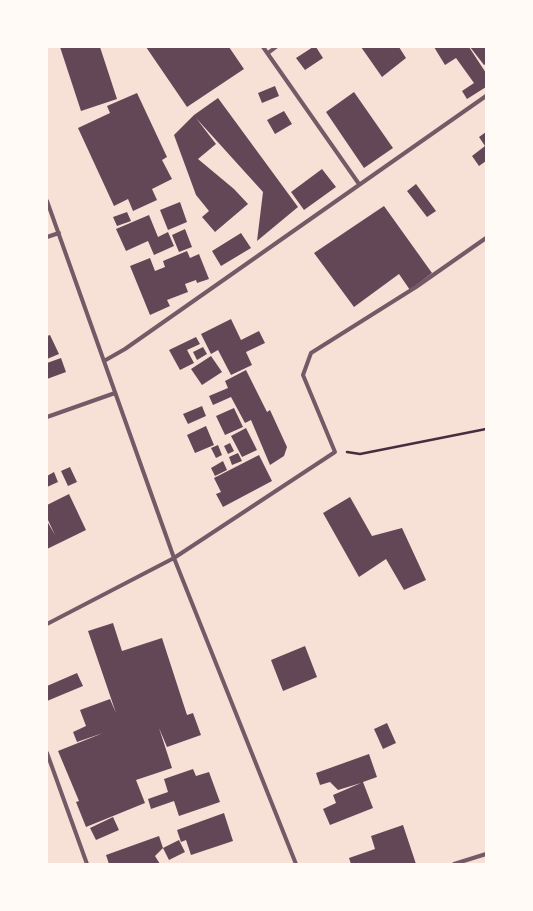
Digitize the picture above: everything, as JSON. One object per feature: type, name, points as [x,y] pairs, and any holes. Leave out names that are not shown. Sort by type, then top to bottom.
[{"type":"street","points":[[264,47],[359,184]]},
{"type":"street","points":[[268,53],[276,47]]},
{"type":"street","points":[[104,361],[125,349],[486,96]]},
{"type":"street","points":[[47,201],[174,558],[296,864]]},
{"type":"street","points":[[47,237],[58,233]]},
{"type":"street","points":[[47,624],[174,558],[335,452],[303,375],[311,353],[416,287],[486,238]]},
{"type":"street","points":[[47,417],[115,393]]},
{"type":"street","points":[[47,753],[87,864]]},
{"type":"street","points":[[454,864],[486,854]]},
{"type":"path","points":[[335,452],[360,454],[486,429]]},
{"type":"building","points":[[60,47],[100,47],[117,99],[81,111]]},
{"type":"building","points":[[146,47],[229,47],[244,69],[187,107]]},
{"type":"building","points":[[313,47],[316,47],[323,58],[305,70],[296,58]]},
{"type":"building","points":[[361,47],[399,47],[406,58],[382,77]]},
{"type":"building","points":[[434,47],[469,47],[486,73],[486,87],[467,99],[462,91],[474,83],[456,58],[445,65]]},
{"type":"building","points":[[470,47],[486,47],[486,64],[484,65]]},
{"type":"building","points":[[275,86],[279,96],[262,103],[258,93]]},
{"type":"building","points":[[354,92],[393,148],[364,168],[326,112]]},
{"type":"building","points":[[137,93],[167,157],[162,160],[172,179],[152,189],[157,200],[133,211],[128,199],[114,206],[78,128],[110,113],[107,106]]},
{"type":"building","points":[[218,98],[298,207],[257,241],[263,192],[196,118],[216,144],[198,159],[234,189],[248,204],[215,232],[202,217],[209,211],[196,195],[174,135],[194,115]]},
{"type":"building","points":[[284,111],[292,124],[275,134],[267,120]]},
{"type":"building","points":[[486,132],[486,161],[479,166],[472,156],[485,146],[479,137]]},
{"type":"building","points":[[322,169],[336,187],[304,210],[291,192]]},
{"type":"building","points":[[416,184],[436,211],[427,217],[407,191]]},
{"type":"building","points":[[180,202],[187,222],[168,230],[160,210]]},
{"type":"building","points":[[384,206],[432,273],[410,290],[399,274],[354,307],[314,253]]},
{"type":"building","points":[[127,212],[131,221],[117,226],[113,217]]},
{"type":"building","points":[[149,215],[158,237],[168,232],[174,246],[154,255],[148,241],[126,251],[116,229]]},
{"type":"building","points":[[185,229],[192,247],[179,252],[172,235]]},
{"type":"building","points":[[241,233],[251,248],[221,266],[212,251]]},
{"type":"building","points":[[187,251],[190,258],[199,254],[209,279],[197,283],[196,280],[185,284],[188,292],[167,300],[170,306],[150,315],[130,266],[150,258],[155,271],[165,267],[163,261]]},
{"type":"building","points":[[231,319],[241,340],[259,331],[265,343],[246,352],[252,365],[231,375],[218,350],[211,354],[201,334]]},
{"type":"building","points":[[50,335],[59,354],[47,359],[47,336]]},
{"type":"building","points":[[196,337],[200,344],[187,350],[194,363],[180,370],[169,350]]},
{"type":"building","points":[[203,347],[207,354],[197,360],[193,352]]},
{"type":"building","points":[[211,356],[222,372],[202,385],[191,369]]},
{"type":"building","points":[[61,358],[66,372],[47,379],[47,363]]},
{"type":"building","points":[[246,370],[267,412],[270,410],[287,447],[284,456],[270,465],[251,420],[245,423],[231,397],[213,405],[209,396],[228,388],[225,381]]},
{"type":"building","points":[[202,406],[206,416],[188,424],[183,414]]},
{"type":"building","points":[[234,408],[243,427],[225,435],[216,416]]},
{"type":"building","points":[[206,426],[214,445],[195,453],[187,435]]},
{"type":"building","points":[[246,428],[257,450],[242,457],[231,436]]},
{"type":"building","points":[[230,443],[234,451],[228,454],[224,446]]},
{"type":"building","points":[[218,445],[222,455],[216,458],[211,448]]},
{"type":"building","points":[[238,453],[242,461],[232,465],[229,457]]},
{"type":"building","points":[[259,455],[272,481],[223,507],[216,494],[221,492],[214,478]]},
{"type":"building","points":[[223,461],[227,470],[215,476],[211,468]]},
{"type":"building","points":[[70,467],[77,482],[68,486],[61,471]]},
{"type":"building","points":[[54,472],[58,482],[47,487],[47,476]]},
{"type":"building","points":[[69,494],[86,530],[47,549],[47,521],[55,535],[47,518],[47,505]]},
{"type":"building","points":[[350,497],[372,536],[402,528],[426,580],[404,590],[386,559],[359,577],[323,513]]},
{"type":"building","points":[[113,623],[122,651],[162,638],[187,715],[193,713],[201,735],[167,747],[159,728],[172,768],[136,780],[145,803],[86,827],[76,802],[79,801],[58,751],[103,733],[77,742],[73,732],[86,726],[80,710],[110,699],[116,713],[88,631]]},
{"type":"building","points":[[305,646],[317,677],[283,691],[271,660]]},
{"type":"building","points":[[77,673],[83,686],[47,701],[47,686]]},
{"type":"building","points":[[387,723],[396,743],[383,749],[374,729]]},
{"type":"building","points":[[369,754],[377,777],[363,782],[373,808],[330,825],[323,809],[336,803],[333,795],[361,783],[338,790],[330,782],[320,785],[316,773]]},
{"type":"building","points":[[193,769],[196,776],[209,772],[220,802],[179,816],[174,801],[151,809],[148,799],[168,792],[164,779]]},
{"type":"building","points":[[224,813],[233,841],[191,855],[186,840],[181,842],[177,830]]},
{"type":"building","points":[[113,817],[119,830],[96,840],[90,828]]},
{"type":"building","points":[[403,825],[416,864],[351,864],[349,858],[375,849],[371,836]]},
{"type":"building","points":[[159,836],[163,848],[155,856],[160,864],[109,864],[106,855]]},
{"type":"building","points":[[179,840],[185,852],[169,860],[163,848]]}]
